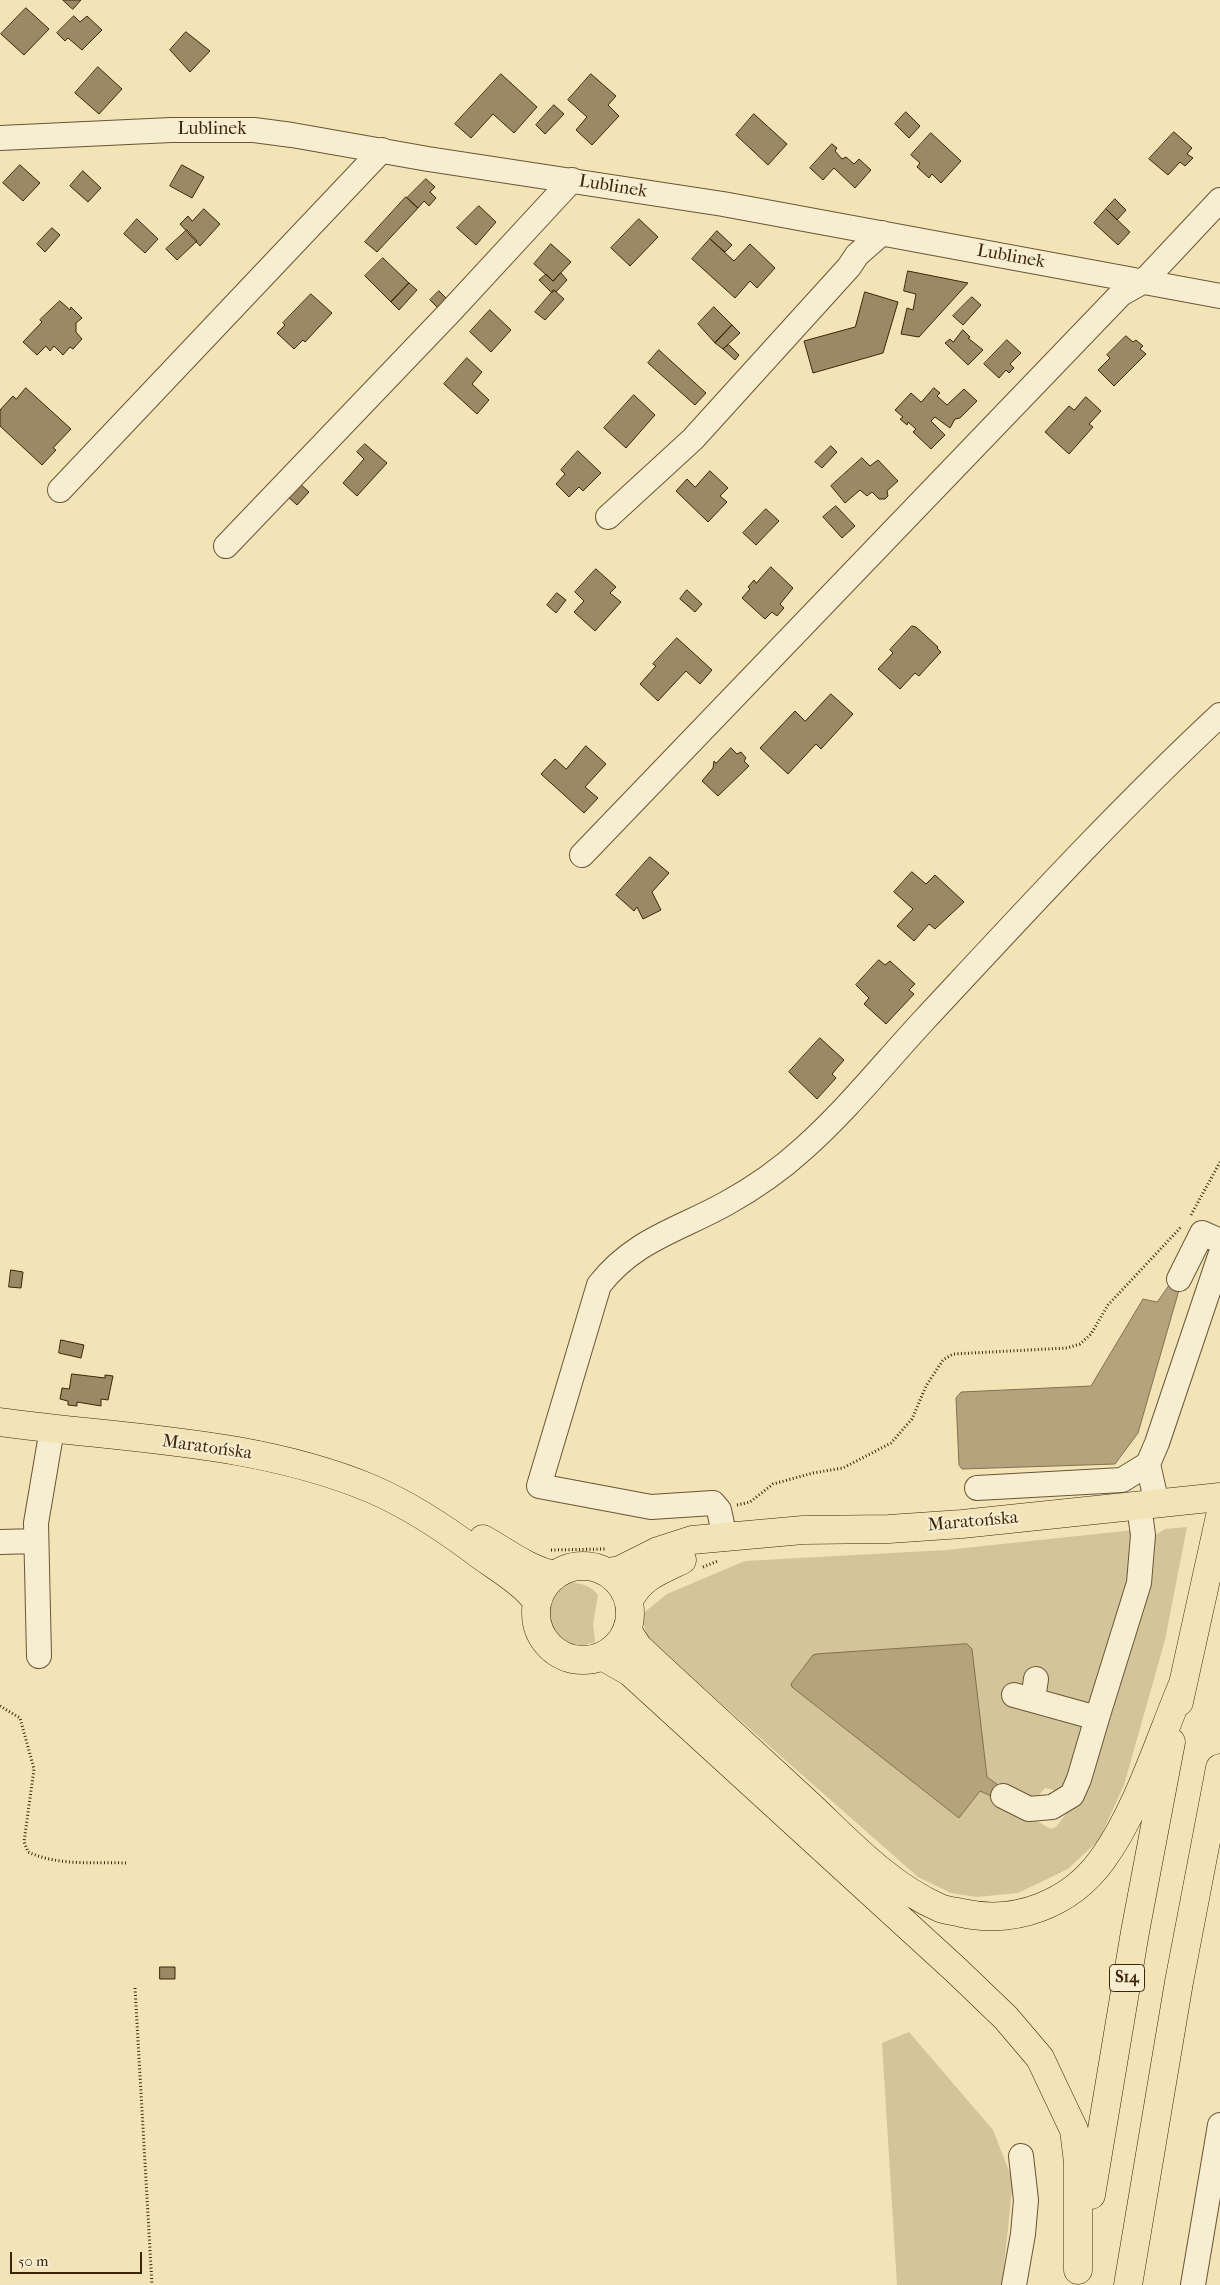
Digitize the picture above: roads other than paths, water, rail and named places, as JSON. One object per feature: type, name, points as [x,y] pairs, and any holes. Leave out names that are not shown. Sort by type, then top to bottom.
[{"type":"main road","name":"Maratońska","points":[[0,1422],[258,1455],[345,1479],[406,1505],[434,1513],[527,1565],[543,1573],[555,1575]]},
{"type":"main road","name":"Maratońska","points":[[610,1560],[620,1570],[634,1561],[692,1540],[803,1530],[889,1529],[962,1524],[1220,1497]]},
{"type":"main road","name":"Maratońska","points":[[406,1505],[461,1541],[528,1591],[537,1602]]},
{"type":"main road","name":"S14","points":[[1077,2278],[1135,1932],[1182,1686],[1217,1526]]},
{"type":"main road","name":"Maratońska","points":[[629,1601],[633,1591],[645,1579],[725,1538]]},
{"type":"main road","points":[[610,1560],[618,1581],[625,1590],[629,1601],[630,1609],[627,1630],[612,1651],[602,1656],[588,1660],[572,1659],[558,1653],[547,1643],[539,1630],[536,1615],[537,1602],[543,1588],[555,1575],[564,1569],[579,1566],[594,1567],[610,1560]]},
{"type":"main road","points":[[627,1630],[635,1643],[655,1663],[868,1860],[892,1879],[941,1908],[971,1915],[998,1916],[1023,1913],[1054,1902],[1079,1885],[1101,1861],[1120,1833],[1182,1686]]},
{"type":"main road","points":[[602,1656],[630,1672],[956,1970],[1006,2018],[1040,2058],[1074,2130],[1078,2162],[1077,2278]]},
{"type":"main road","points":[[1128,2285],[1179,1982],[1220,1768]]},
{"type":"street","name":"Lublinek","points":[[0,138],[171,130],[254,130],[572,180],[882,233],[1220,296]]},
{"type":"street","points":[[60,490],[382,150]]},
{"type":"street","points":[[226,546],[423,341],[572,180]]},
{"type":"street","points":[[582,855],[1121,294],[1144,281],[1220,200]]},
{"type":"street","points":[[608,518],[693,439],[849,267],[857,254],[882,233]]},
{"type":"street","points":[[725,1538],[719,1510],[713,1503],[651,1507],[538,1486],[599,1285],[612,1268],[648,1240],[727,1203],[783,1167],[824,1131],[902,1043],[1092,841],[1220,715]]},
{"type":"street","points":[[1179,1279],[1202,1233],[1220,1241]]},
{"type":"street","points":[[1003,1796],[1029,1809],[1052,1807],[1072,1795],[1079,1779],[1139,1583],[1143,1535],[1148,1505],[1148,1464],[1157,1443],[1220,1256]]},
{"type":"street","points":[[39,1656],[36,1523],[52,1429]]},
{"type":"street","points":[[977,1488],[1122,1480],[1148,1464]]},
{"type":"street","points":[[0,1542],[36,1541]]},
{"type":"street","points":[[1028,1691],[1097,1718]]},
{"type":"street","points":[[1193,2285],[1215,2180],[1220,2126]]},
{"type":"street","points":[[1014,2285],[1023,2234],[1026,2200],[1021,2156]]}]
